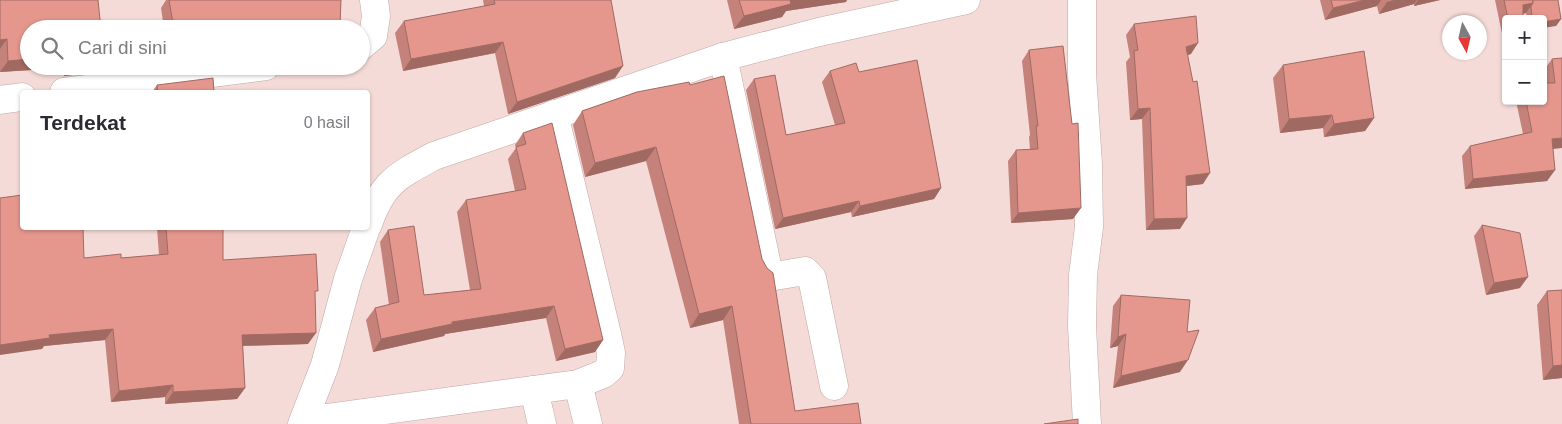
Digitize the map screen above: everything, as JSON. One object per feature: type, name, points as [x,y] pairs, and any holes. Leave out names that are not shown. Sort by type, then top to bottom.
[{"type":"street","points":[[370,38],[373,36],[376,16],[374,0]]},
{"type":"street","points":[[370,218],[375,204],[387,186],[401,173],[434,156],[724,57],[819,32],[966,0]]},
{"type":"street","points":[[1082,0],[1082,74],[1089,227],[1083,275],[1082,326],[1087,424]]},
{"type":"street","points":[[724,57],[768,270],[775,276],[805,271],[812,278],[834,386]]},
{"type":"street","points":[[80,90],[196,75]]},
{"type":"street","points":[[0,100],[20,97]]},
{"type":"street","points":[[366,230],[348,279],[325,365],[303,422],[578,384],[603,374],[610,368],[611,353],[554,114]]},
{"type":"street","points":[[578,384],[588,424]]},
{"type":"street","points":[[534,390],[542,424]]},
{"type":"building","points":[[0,0],[98,0],[100,20],[20,20],[20,60],[8,61],[7,39],[0,40]]},
{"type":"building","points":[[169,0],[341,0],[340,20],[172,20]]},
{"type":"building","points":[[494,0],[611,0],[623,66],[517,102],[503,42],[411,59],[404,21],[495,4]]},
{"type":"building","points":[[739,0],[790,0],[791,4],[744,16]]},
{"type":"building","points":[[1331,0],[1365,0],[1333,8]]},
{"type":"building","points":[[1504,0],[1533,0],[1533,3],[1523,5],[1523,15],[1507,15]]},
{"type":"building","points":[[1533,0],[1558,0],[1561,19],[1547,21],[1547,15],[1532,15],[1531,6]]},
{"type":"building","points":[[1196,16],[1198,43],[1186,47],[1193,82],[1197,81],[1210,173],[1186,176],[1187,218],[1154,219],[1150,108],[1138,109],[1134,51],[1138,50],[1134,24]]},
{"type":"building","points":[[1063,46],[1072,124],[1078,123],[1081,208],[1018,213],[1016,150],[1038,149],[1036,126],[1038,126],[1029,50]]},
{"type":"building","points":[[1364,51],[1374,118],[1334,124],[1332,115],[1289,119],[1283,65]]},
{"type":"building","points":[[1562,58],[1562,138],[1552,139],[1555,170],[1473,179],[1470,146],[1532,132],[1527,105],[1547,105],[1547,83],[1555,83],[1552,59]]},
{"type":"building","points":[[917,60],[941,188],[860,206],[859,201],[783,218],[754,79],[775,75],[786,135],[845,123],[830,71],[856,63],[859,72]]},
{"type":"building","points":[[724,76],[762,259],[767,268],[773,273],[795,411],[858,403],[861,424],[751,424],[732,306],[699,314],[656,147],[595,163],[582,111],[637,92],[689,82],[690,85]]},
{"type":"building","points":[[213,78],[214,90],[158,90],[157,85]]},
{"type":"building","points":[[552,123],[603,340],[565,349],[554,306],[452,322],[452,324],[381,339],[375,308],[399,302],[388,230],[414,226],[424,295],[481,289],[466,200],[526,189],[516,147],[526,144],[523,133]]},
{"type":"building","points":[[20,195],[20,230],[83,230],[84,258],[121,254],[121,258],[168,254],[166,230],[223,230],[223,260],[316,254],[318,291],[315,291],[316,333],[242,335],[245,388],[173,392],[173,385],[119,391],[113,329],[49,335],[50,338],[0,345],[0,198]]},
{"type":"building","points":[[1482,225],[1520,233],[1528,277],[1494,283]]},
{"type":"building","points":[[1562,290],[1562,365],[1553,366],[1547,291]]},
{"type":"building","points":[[1121,295],[1190,300],[1187,332],[1199,330],[1188,360],[1121,376],[1126,334],[1118,337]]},
{"type":"building","points":[[1078,419],[1078,424],[1044,424]]}]
